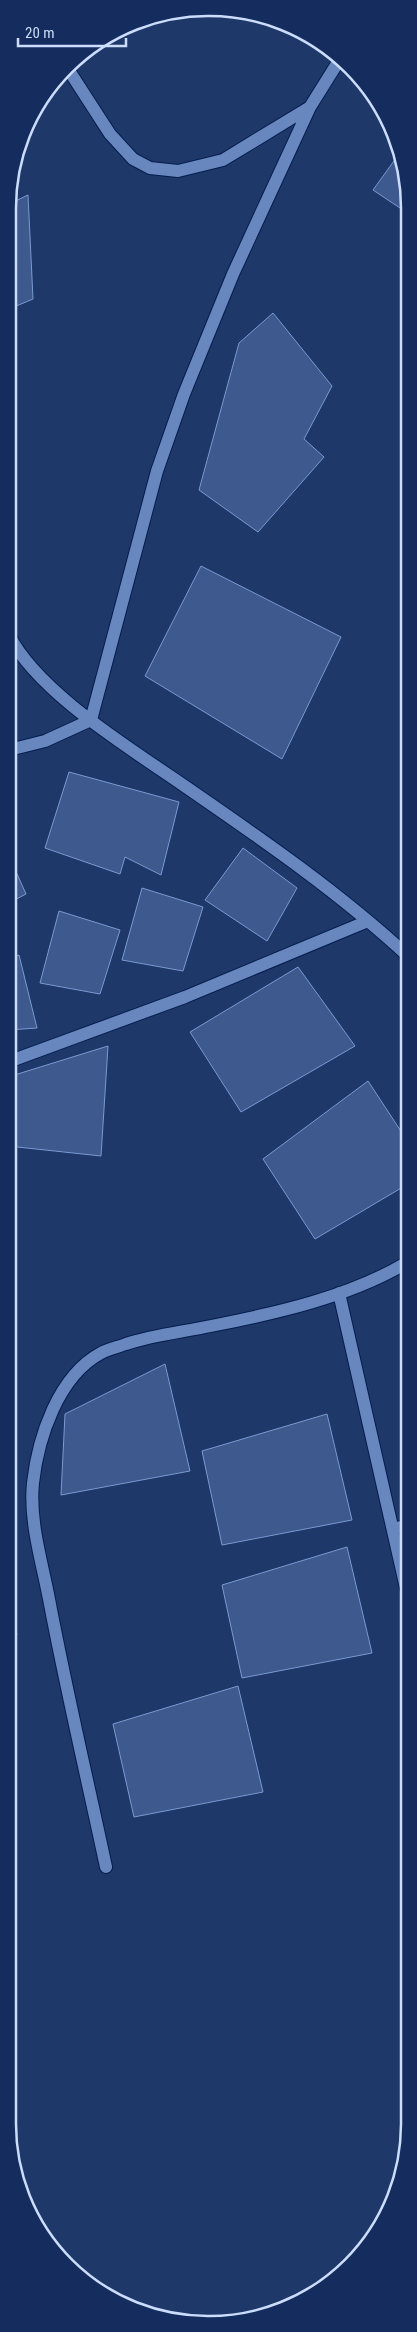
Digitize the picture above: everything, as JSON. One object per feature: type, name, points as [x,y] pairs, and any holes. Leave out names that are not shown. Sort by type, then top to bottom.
[{"type":"street","points":[[91,720],[157,471],[184,394],[233,274],[310,107],[336,65]]},
{"type":"street","points":[[72,74],[110,134],[133,160],[150,168],[178,172],[223,160],[310,107]]},
{"type":"street","points":[[16,646],[37,674],[91,720],[290,859],[401,950]]},
{"type":"street","points":[[16,748],[45,741],[91,720]]},
{"type":"street","points":[[16,1059],[185,997],[368,921]]},
{"type":"street","points":[[106,1867],[57,1644],[33,1515],[32,1484],[47,1420],[69,1382],[84,1365],[101,1353],[136,1341],[258,1317],[339,1293],[401,1266]]},
{"type":"street","points":[[339,1293],[401,1563]]},
{"type":"street","points":[[394,1529],[401,1527]]},
{"type":"building","points":[[394,160],[399,183],[401,209],[373,190]]},
{"type":"building","points":[[28,195],[33,299],[16,306],[16,208],[17,200]]},
{"type":"building","points":[[273,313],[332,386],[304,439],[324,457],[258,532],[199,490],[239,343]]},
{"type":"building","points":[[201,566],[341,637],[282,759],[145,676]]},
{"type":"building","points":[[69,772],[179,802],[161,875],[125,857],[120,874],[45,848]]},
{"type":"building","points":[[243,848],[297,888],[267,941],[205,900]]},
{"type":"building","points":[[16,872],[26,894],[16,899]]},
{"type":"building","points":[[142,888],[203,907],[183,971],[122,960]]},
{"type":"building","points":[[59,911],[120,930],[100,994],[40,983]]},
{"type":"building","points":[[19,955],[37,1028],[16,1029],[16,956]]},
{"type":"building","points":[[298,967],[355,1046],[241,1112],[190,1032]]},
{"type":"building","points":[[108,1046],[101,1156],[16,1147],[16,1075]]},
{"type":"building","points":[[368,1081],[401,1131],[401,1188],[315,1239],[263,1159]]},
{"type":"building","points":[[165,1364],[190,1471],[61,1495],[65,1414]]},
{"type":"building","points":[[327,1414],[352,1520],[222,1545],[202,1451]]},
{"type":"building","points":[[347,1547],[372,1653],[242,1678],[222,1585]]},
{"type":"building","points":[[238,1686],[263,1792],[134,1817],[113,1724]]}]
